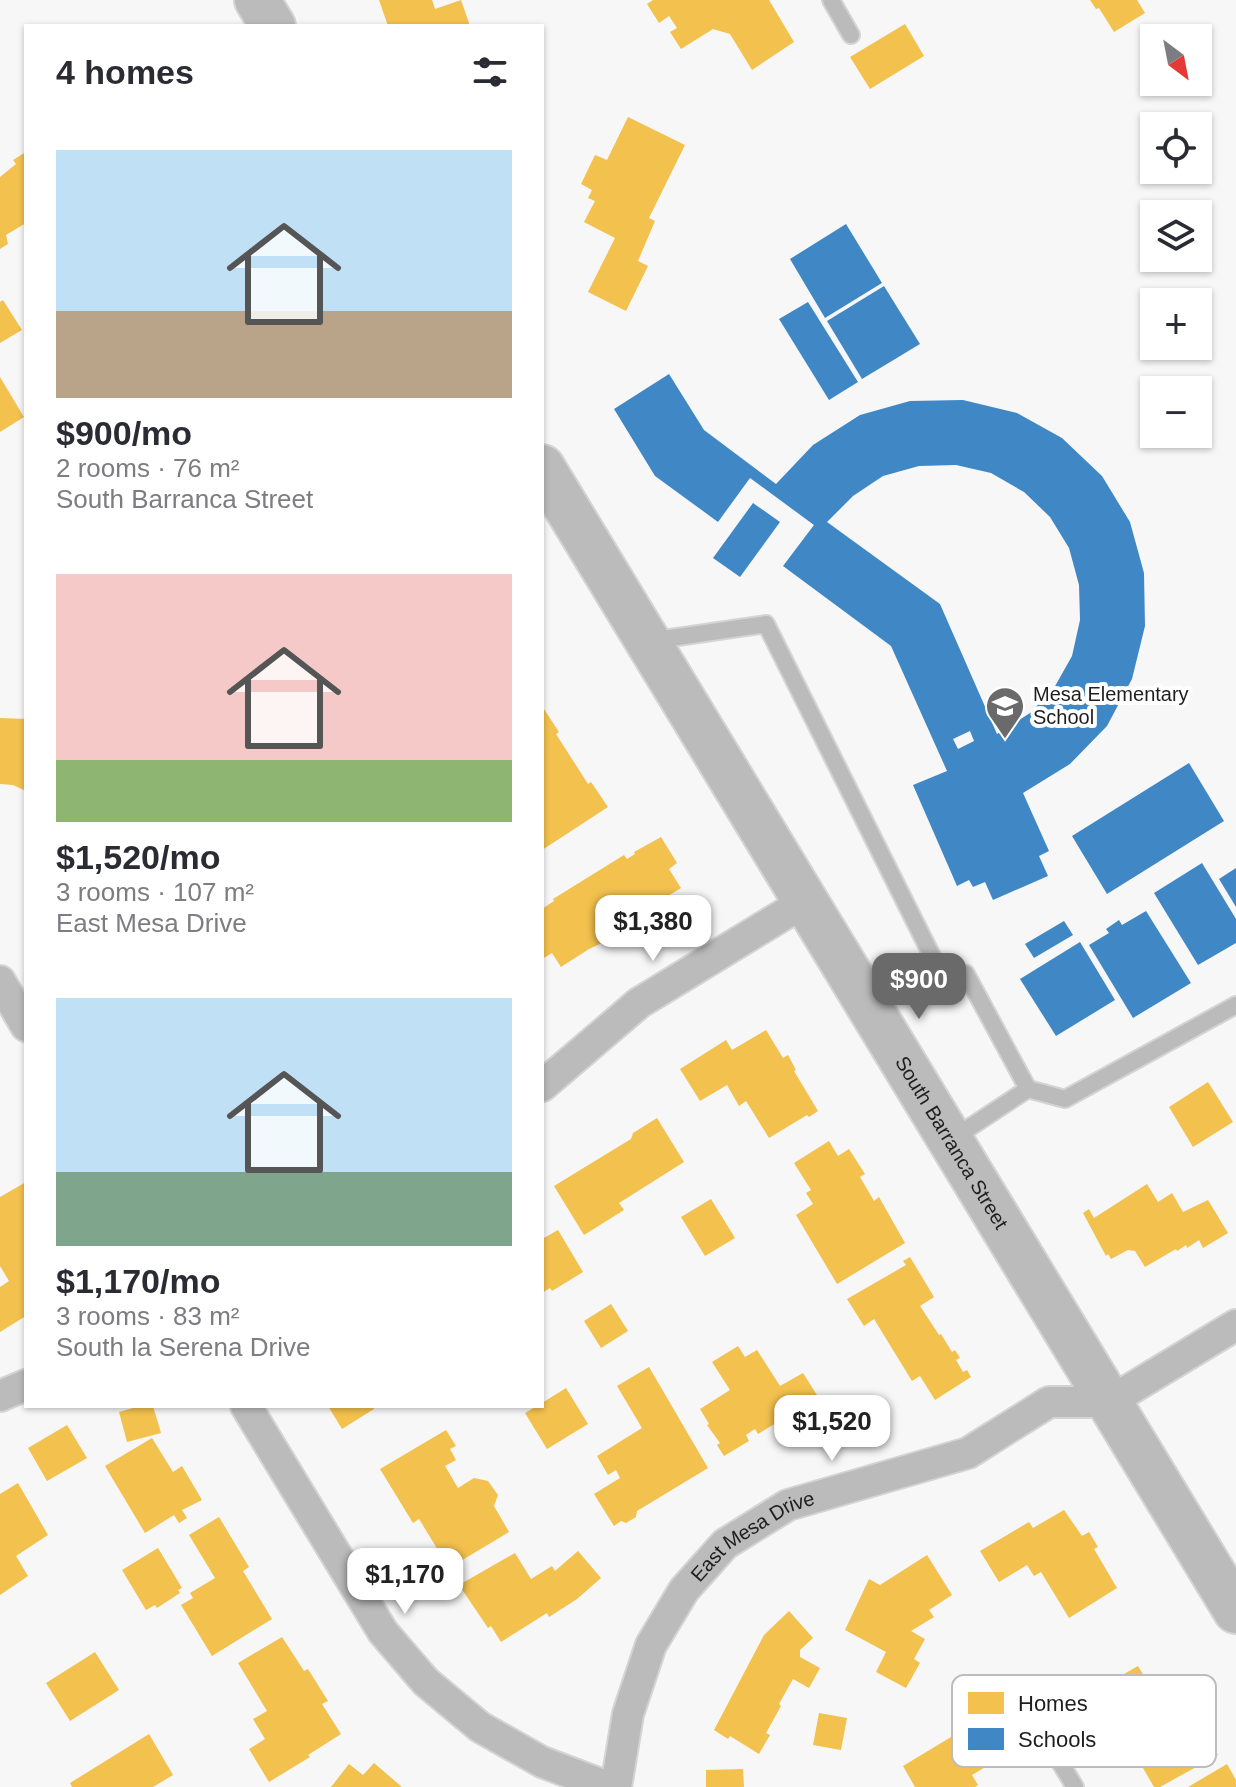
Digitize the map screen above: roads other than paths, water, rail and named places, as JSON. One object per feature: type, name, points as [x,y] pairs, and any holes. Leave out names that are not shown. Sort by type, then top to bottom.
[{"type":"main road","points":[[257,0],[272,24]]},
{"type":"main road","name":"South Barranca Street","points":[[544,470],[1236,1611]]},
{"type":"street","points":[[544,1084],[639,1003],[806,901]]},
{"type":"street","points":[[0,981],[24,1023]]},
{"type":"street","points":[[1109,1402],[1236,1325]]},
{"type":"street","points":[[0,1396],[24,1386]]},
{"type":"street","name":"East Mesa Drive","points":[[616,1787],[628,1714],[651,1645],[684,1590],[725,1544],[788,1505],[968,1453],[1049,1402],[1109,1402]]},
{"type":"street","points":[[247,1408],[383,1632],[426,1682],[480,1727],[542,1762],[608,1787]]},
{"type":"lane","points":[[831,0],[851,35]]},
{"type":"lane","points":[[648,641],[766,624],[939,970],[966,974],[1028,1089],[1065,1099],[1236,1005]]},
{"type":"lane","points":[[951,1140],[1028,1089]]},
{"type":"lane","points":[[1063,1767],[1075,1787]]},
{"type":"place","name":"Mesa Elementary School","points":[[1005,740]]}]
